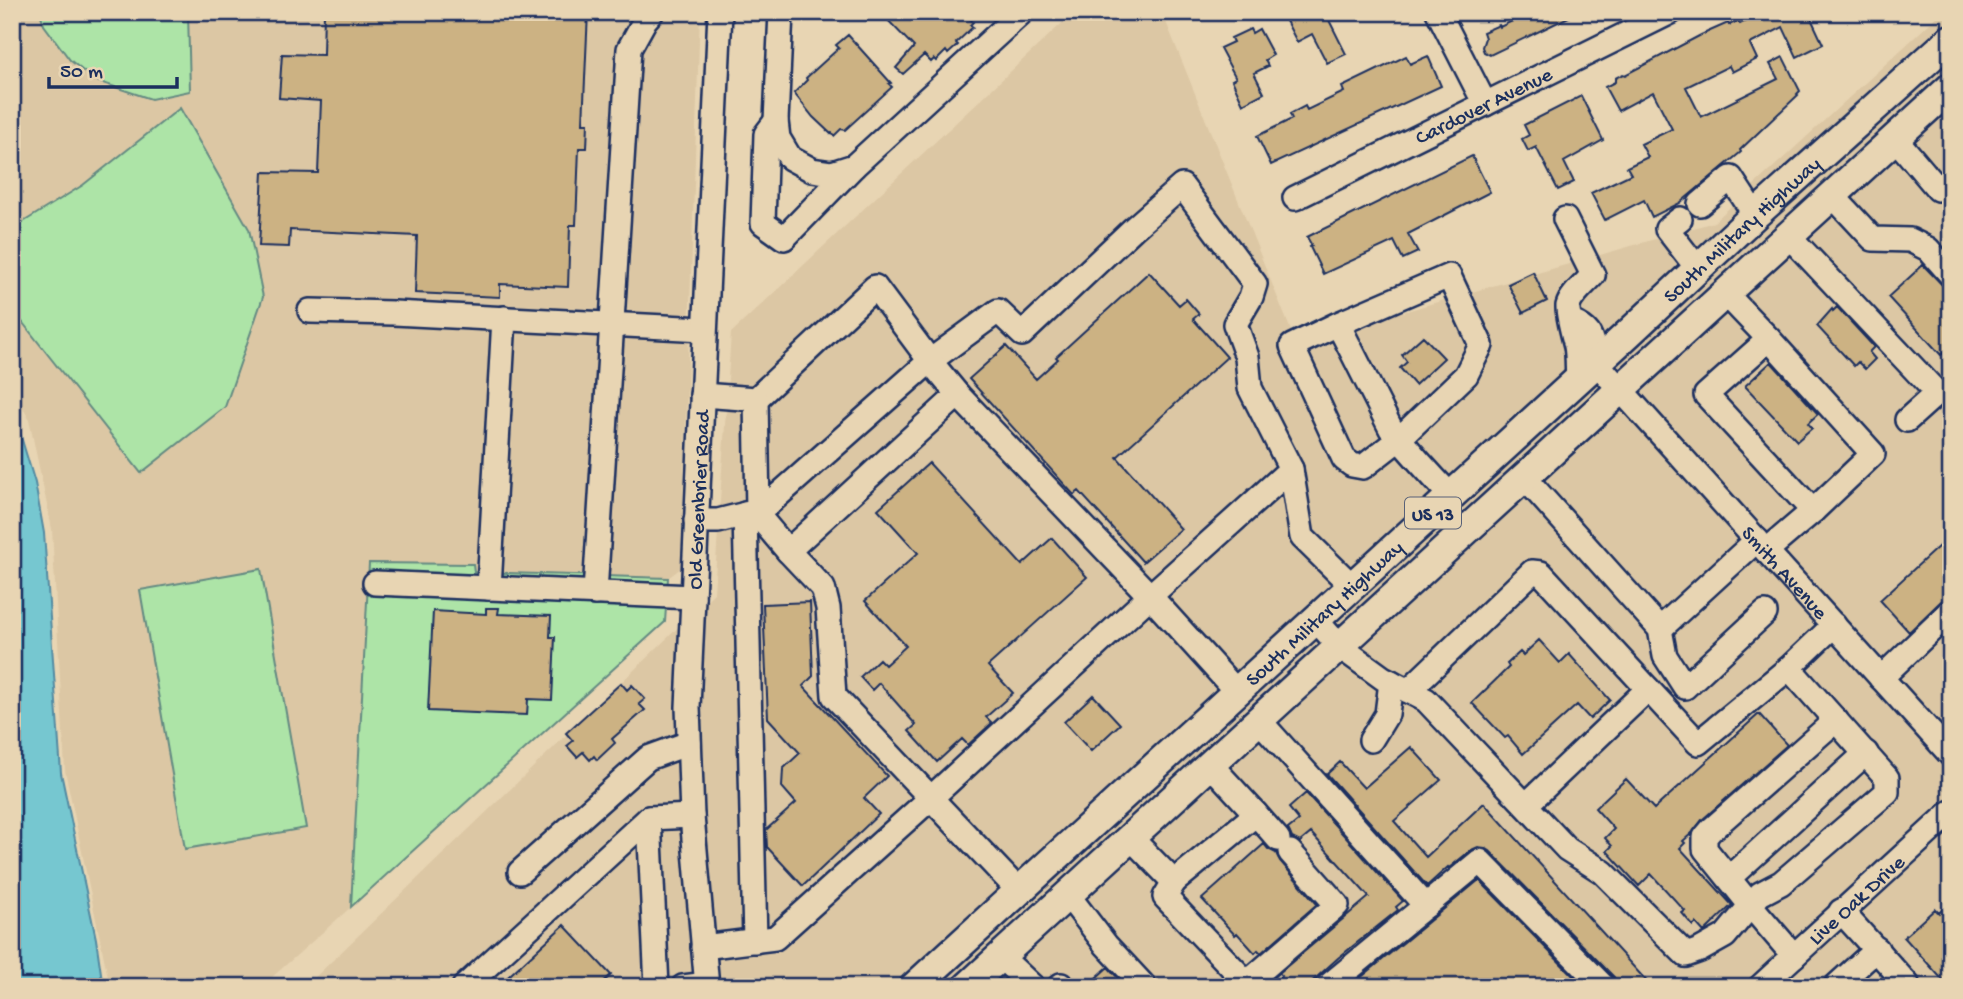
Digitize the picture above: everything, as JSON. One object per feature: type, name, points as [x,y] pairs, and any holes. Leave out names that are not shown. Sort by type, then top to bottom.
[{"type":"main road","name":"South Military Highway","points":[[914,987],[1353,587],[1755,215],[1951,39]]},
{"type":"main road","name":"South Military Highway","points":[[967,987],[1951,87]]},
{"type":"street","points":[[595,593],[629,49],[652,12]]},
{"type":"street","name":"Old Greenbrier Road","points":[[707,986],[692,816],[688,707],[720,12]]},
{"type":"street","points":[[780,12],[776,121],[778,138],[790,158],[811,170],[832,173],[854,166]]},
{"type":"street","points":[[776,121],[766,134],[763,223],[784,238],[854,166],[1022,12]]},
{"type":"street","points":[[1438,12],[1485,104]]},
{"type":"street","name":"Cardover Avenue","points":[[1296,198],[1671,12]]},
{"type":"street","points":[[1895,138],[1938,189],[1951,187]]},
{"type":"street","points":[[1700,204],[1731,178],[1755,215]]},
{"type":"street","points":[[696,522],[718,521],[765,507],[930,360],[998,310],[1022,334],[1182,186],[1255,284],[1251,298],[1235,324],[1247,357],[1250,388],[1291,469],[1302,537],[1353,587]]},
{"type":"street","points":[[1832,195],[1873,239],[1910,240],[1927,249],[1951,275]]},
{"type":"street","name":"Smith Avenue","points":[[1565,219],[1593,275],[1568,306],[1572,322],[1582,326],[1590,335],[1588,371],[1620,389],[1951,755]]},
{"type":"street","points":[[1680,219],[1667,229],[1698,269]]},
{"type":"street","points":[[1788,235],[1937,393],[1907,420]]},
{"type":"street","points":[[1449,276],[1481,345],[1466,375],[1399,439],[1363,467],[1352,465],[1344,459],[1292,346],[1449,276]]},
{"type":"street","points":[[755,941],[746,612],[757,399],[875,287],[958,395],[1150,596],[1237,692]]},
{"type":"street","points":[[1660,629],[1762,545],[1812,511],[1873,454],[1725,293]]},
{"type":"street","points":[[310,310],[704,329]]},
{"type":"street","points":[[489,588],[504,318]]},
{"type":"street","points":[[1338,324],[1391,429],[1451,496]]},
{"type":"street","points":[[1769,339],[1706,396],[1812,511]]},
{"type":"street","points":[[702,395],[757,399]]},
{"type":"street","points":[[788,551],[958,395]]},
{"type":"street","points":[[703,947],[775,938],[1291,469]]},
{"type":"street","points":[[1524,477],[1660,629],[1665,656],[1685,687]]},
{"type":"street","points":[[752,512],[823,589],[828,608],[834,696],[1019,891]]},
{"type":"street","points":[[1371,740],[1400,686],[1532,572],[1541,573],[1698,743],[1789,667],[1834,625]]},
{"type":"street","points":[[375,583],[693,597]]},
{"type":"street","points":[[1881,678],[1951,611]]},
{"type":"street","points":[[1526,805],[1656,697],[1685,687],[1765,613]]},
{"type":"street","points":[[1316,620],[1339,646],[1426,700],[1567,849],[1603,872],[1686,955],[1725,936],[1760,894],[1782,883],[1887,792],[1887,778],[1789,667]]},
{"type":"street","points":[[1258,719],[1426,906]]},
{"type":"street","points":[[1794,956],[1705,849],[1705,837],[1836,720]]},
{"type":"street","points":[[520,872],[648,758],[690,743]]},
{"type":"street","points":[[1729,878],[1866,753]]},
{"type":"street","points":[[1210,764],[1256,814],[1284,845],[1337,905],[1245,985],[1165,897],[1174,882],[1256,814]]},
{"type":"street","name":"Live Oak Drive","points":[[1760,987],[1951,812]]},
{"type":"street","points":[[464,987],[649,818],[692,816]]},
{"type":"street","points":[[649,818],[657,987]]},
{"type":"street","points":[[1130,837],[1174,882]]},
{"type":"street","points":[[1327,987],[1480,861],[1604,987]]},
{"type":"street","points":[[1067,894],[1106,945],[1145,987]]},
{"type":"street","points":[[1841,911],[1907,984],[1904,987]]},
{"type":"street","points":[[1835,987],[1877,949]]},
{"type":"street","points":[[1000,956],[1033,987]]},
{"type":"street","points":[[683,987],[707,986]]},
{"type":"shaded area","points":[[12,12],[700,12],[681,568],[668,578],[474,572],[473,564],[369,564],[351,907],[261,987],[110,987],[65,770],[52,529],[29,419],[12,387]]},
{"type":"shaded area","points":[[1074,12],[1162,12],[1296,343],[1714,222],[1942,12],[1951,12],[1951,987],[305,987],[714,593],[731,333]]},
{"type":"green space","points":[[40,12],[188,12],[190,91],[151,99],[94,80],[70,60],[44,25]]},
{"type":"green space","points":[[180,108],[249,229],[263,297],[225,407],[141,473],[12,309],[12,229],[83,185]]},
{"type":"green space","points":[[369,563],[473,564],[474,572],[668,578],[665,622],[351,907]]},
{"type":"green space","points":[[261,569],[306,828],[185,849],[140,590]]},
{"type":"water","points":[[12,407],[35,483],[44,533],[61,773],[96,939],[103,987],[12,987]]},
{"type":"building","points":[[324,12],[588,12],[583,123],[588,123],[587,148],[579,148],[576,225],[570,225],[568,287],[500,284],[500,297],[415,293],[417,236],[290,230],[289,247],[259,246],[263,172],[318,173],[321,101],[279,98],[282,54],[323,55]]},
{"type":"building","points":[[880,12],[963,12],[973,22],[970,25],[973,27],[948,54],[946,51],[936,61],[934,59],[931,62],[924,55],[903,74],[896,68],[914,47]]},
{"type":"building","points":[[1292,12],[1325,12],[1346,54],[1327,63],[1312,34],[1297,42],[1284,17]]},
{"type":"building","points":[[1531,12],[1579,12],[1490,55],[1484,52],[1483,32]]},
{"type":"building","points":[[1763,12],[1812,12],[1809,14],[1823,44],[1797,57],[1783,27],[1750,44],[1757,59],[1732,72],[1729,66],[1686,87],[1701,117],[1778,79],[1770,64],[1783,57],[1800,91],[1798,95],[1740,150],[1741,152],[1680,203],[1652,217],[1644,200],[1605,220],[1591,193],[1631,174],[1627,167],[1648,157],[1641,144],[1672,129],[1653,92],[1618,111],[1605,87],[1615,82],[1615,78],[1701,35],[1728,23],[1729,25],[1738,21],[1740,24]]},
{"type":"building","points":[[1250,29],[1252,33],[1259,29],[1273,55],[1265,60],[1268,66],[1254,73],[1264,93],[1243,104],[1232,80],[1236,78],[1220,48],[1233,42],[1231,38]]},
{"type":"building","points":[[848,35],[892,87],[845,130],[841,129],[834,136],[813,117],[794,93],[806,78],[839,48],[836,45]]},
{"type":"building","points":[[1406,56],[1410,64],[1428,56],[1441,86],[1271,165],[1257,136],[1292,119],[1290,114],[1305,106],[1307,110],[1344,92],[1342,87]]},
{"type":"building","points":[[1581,96],[1603,140],[1564,162],[1574,182],[1558,190],[1536,147],[1528,151],[1522,139],[1529,135],[1524,125]]},
{"type":"building","points":[[1472,156],[1490,192],[1408,234],[1418,252],[1403,259],[1394,241],[1323,274],[1307,237]]},
{"type":"building","points":[[1923,265],[1951,294],[1951,346],[1941,355],[1888,297]]},
{"type":"building","points":[[1149,272],[1179,305],[1186,299],[1199,314],[1193,319],[1227,357],[1117,457],[1181,529],[1143,562],[1079,491],[1074,495],[969,379],[1006,346],[1036,379],[1058,359],[1056,357]]},
{"type":"building","points":[[1533,272],[1547,301],[1523,313],[1508,284]]},
{"type":"building","points":[[1837,307],[1874,347],[1869,352],[1875,359],[1865,369],[1858,362],[1854,366],[1817,326]]},
{"type":"building","points":[[1423,336],[1444,358],[1415,385],[1400,368],[1407,362],[1402,355]]},
{"type":"building","points":[[1771,362],[1818,414],[1808,423],[1812,428],[1797,441],[1745,386]]},
{"type":"building","points":[[929,463],[1022,565],[1052,538],[1087,577],[988,666],[1013,693],[986,717],[992,723],[968,745],[962,739],[937,762],[909,731],[916,725],[879,683],[872,690],[860,677],[879,659],[885,665],[906,646],[865,601],[918,553],[878,509]]},
{"type":"building","points":[[1951,535],[1951,597],[1941,601],[1909,632],[1880,600]]},
{"type":"building","points":[[810,602],[813,676],[803,686],[887,776],[864,798],[879,814],[803,886],[767,847],[766,830],[796,803],[782,787],[783,769],[800,753],[768,718],[763,604]]},
{"type":"building","points":[[486,608],[499,608],[498,614],[551,616],[550,637],[555,637],[552,700],[528,699],[527,715],[428,711],[433,611],[486,614]]},
{"type":"building","points":[[1539,640],[1560,663],[1569,654],[1610,700],[1590,719],[1577,705],[1523,754],[1508,736],[1505,738],[1472,703],[1509,667],[1507,664],[1520,652],[1523,655]]},
{"type":"building","points":[[621,683],[627,690],[632,685],[645,699],[639,704],[645,710],[612,739],[615,743],[597,760],[594,756],[590,760],[583,752],[577,757],[567,746],[573,741],[566,733]]},
{"type":"building","points":[[1093,695],[1120,724],[1091,751],[1064,722]]},
{"type":"building","points":[[1759,714],[1787,745],[1702,820],[1680,848],[1732,905],[1704,932],[1696,923],[1693,926],[1682,913],[1685,911],[1651,874],[1639,886],[1607,851],[1612,846],[1605,838],[1614,829],[1595,808],[1626,779],[1654,809]]},
{"type":"building","points":[[1411,747],[1441,780],[1394,821],[1426,857],[1484,803],[1652,987],[1618,987],[1614,977],[1485,848],[1471,850],[1427,886],[1327,774],[1340,762],[1364,788]]},
{"type":"building","points":[[1306,793],[1403,901],[1396,907],[1398,910],[1306,987],[1270,987],[1282,976],[1279,973],[1369,897],[1311,833],[1300,842],[1292,838],[1288,829],[1299,820],[1289,808]]},
{"type":"building","points":[[1264,844],[1276,853],[1317,904],[1261,953],[1258,950],[1255,953],[1202,899]]},
{"type":"building","points":[[1479,880],[1584,987],[1364,987],[1358,980]]},
{"type":"building","points":[[1951,901],[1949,987],[1904,937],[1935,909],[1939,913]]},
{"type":"building","points":[[564,925],[611,975],[598,987],[497,987]]},
{"type":"building","points":[[1108,967],[1126,987],[1086,987]]}]
